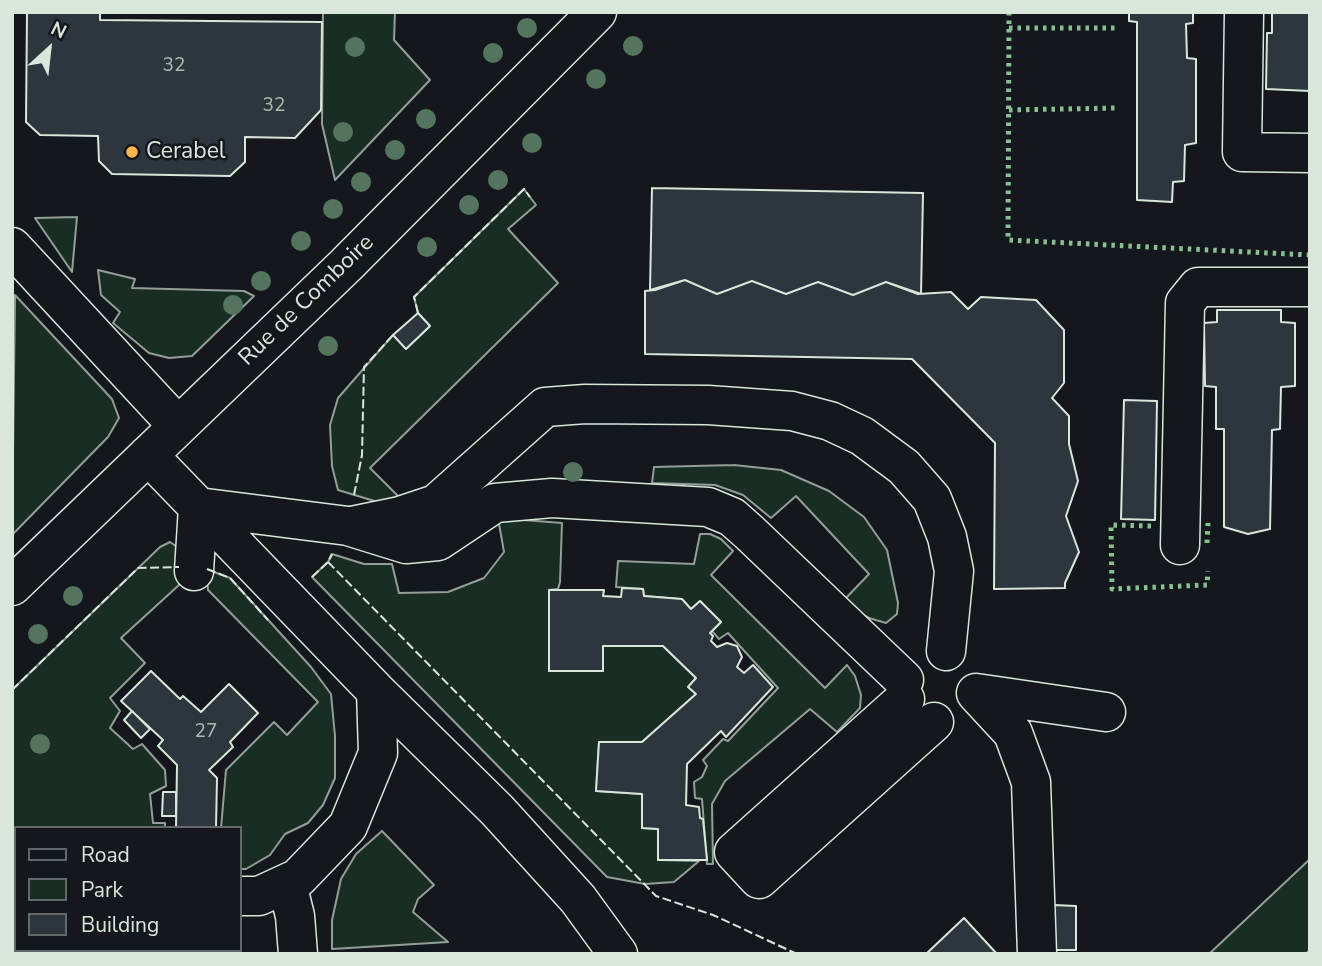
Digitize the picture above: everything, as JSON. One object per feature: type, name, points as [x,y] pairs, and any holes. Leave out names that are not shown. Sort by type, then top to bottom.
[{"type":"street","name":"Rue de Comboire","points":[[12,586],[346,265],[597,12]]},
{"type":"street","points":[[1244,12],[1242,152],[1310,153]]},
{"type":"street","points":[[12,247],[178,426]]},
{"type":"street","points":[[1180,545],[1185,303],[1198,287],[1310,287]]},
{"type":"street","points":[[348,526],[400,516],[436,504],[545,407],[585,404],[708,405],[793,411],[830,421],[862,436],[904,467],[932,499],[947,537],[954,571],[946,651]]},
{"type":"street","points":[[148,455],[376,691],[497,810],[578,899],[618,954]]},
{"type":"street","points":[[198,507],[348,526],[406,544],[438,541],[495,503],[552,498],[708,507],[732,517],[750,533],[914,700],[952,721],[968,710],[976,693]]},
{"type":"street","points":[[194,571],[198,507]]},
{"type":"street","points":[[914,700],[734,852],[759,879],[914,700],[912,664],[927,652],[946,651],[963,659],[973,674],[976,693],[1013,733],[1031,782],[1037,954]]},
{"type":"street","points":[[242,897],[260,896],[298,878],[348,826],[378,753],[376,691]]},
{"type":"street","points":[[976,693],[1106,712]]},
{"type":"street","points":[[287,884],[295,916],[298,954]]},
{"type":"green space","points":[[323,12],[395,12],[394,40],[430,80],[335,180],[322,124]]},
{"type":"green space","points":[[524,189],[536,205],[508,229],[558,283],[370,468],[401,499],[381,503],[338,490],[332,466],[330,425],[338,398],[393,335],[407,348],[430,326],[418,313],[414,297]]},
{"type":"green space","points":[[77,217],[72,272],[35,218]]},
{"type":"green space","points":[[98,270],[135,279],[132,288],[244,291],[254,296],[192,356],[169,358],[149,353],[113,323],[120,312],[101,295]]},
{"type":"green space","points":[[15,295],[112,399],[119,418],[108,437],[12,535]]},
{"type":"green space","points":[[734,465],[781,470],[829,491],[864,517],[887,550],[898,603],[897,614],[886,623],[858,612],[845,599],[869,574],[796,496],[771,518],[743,495],[715,485],[652,483],[654,467]]},
{"type":"green space","points":[[498,518],[562,523],[560,582],[558,589],[549,590],[549,671],[603,671],[603,646],[663,646],[696,678],[688,687],[696,694],[642,742],[599,742],[596,791],[642,794],[642,828],[658,829],[658,860],[699,861],[674,882],[645,884],[607,877],[312,577],[328,562],[332,554],[364,564],[392,564],[399,593],[448,592],[484,578],[504,552]]},
{"type":"green space","points":[[700,534],[710,534],[721,539],[733,551],[711,575],[825,688],[847,665],[855,676],[861,695],[860,708],[837,732],[810,709],[725,781],[712,804],[713,864],[707,864],[702,799],[695,798],[694,782],[702,777],[707,766],[703,760],[723,739],[728,741],[778,688],[728,633],[719,639],[712,631],[721,622],[700,601],[691,609],[681,599],[644,596],[643,589],[616,587],[618,561],[694,564]]},
{"type":"green space","points":[[170,542],[180,549],[179,585],[121,638],[145,663],[110,698],[120,711],[110,728],[133,749],[142,744],[165,770],[166,786],[150,794],[153,823],[165,823],[165,826],[14,826],[12,844],[12,690],[160,547]]},
{"type":"green space","points":[[206,569],[230,578],[311,667],[331,694],[335,778],[323,805],[308,823],[285,834],[270,855],[246,869],[242,869],[242,826],[221,826],[226,770],[274,722],[287,735],[318,702],[208,590]]},
{"type":"green space","points":[[382,831],[434,885],[418,899],[413,912],[448,942],[332,949],[332,920],[341,879],[356,854]]},
{"type":"green space","points":[[1310,859],[1310,950],[1305,954],[1209,954]]},
{"type":"building","points":[[27,12],[100,12],[100,20],[322,22],[321,110],[295,138],[245,137],[245,162],[230,176],[112,174],[99,161],[98,136],[40,135],[26,122]]},
{"type":"building","points":[[1115,12],[1193,12],[1193,23],[1186,24],[1187,58],[1196,59],[1196,143],[1185,145],[1184,181],[1173,182],[1172,202],[1137,200],[1137,22],[1129,21],[1129,13]]},
{"type":"building","points":[[1272,12],[1310,12],[1310,91],[1266,89],[1267,33],[1272,33]]},
{"type":"building","points":[[652,188],[923,193],[921,294],[886,282],[853,295],[818,282],[786,294],[752,281],[717,294],[685,280],[650,290]]},
{"type":"building","points":[[685,280],[717,294],[752,281],[786,294],[818,282],[853,295],[886,282],[918,294],[951,292],[968,309],[981,297],[1036,300],[1064,330],[1064,383],[1052,398],[1069,416],[1069,444],[1078,481],[1066,516],[1079,552],[1065,588],[994,589],[995,443],[912,359],[645,354],[645,291]]},
{"type":"building","points":[[1217,310],[1281,310],[1281,322],[1295,323],[1295,386],[1281,387],[1280,429],[1272,430],[1270,529],[1248,534],[1224,527],[1224,429],[1216,429],[1216,387],[1205,386],[1204,323],[1217,322]]},
{"type":"building","points":[[418,313],[430,326],[406,349],[393,335]]},
{"type":"building","points":[[1124,400],[1157,401],[1155,520],[1121,519]]},
{"type":"building","points":[[622,588],[643,589],[644,596],[682,599],[691,609],[700,601],[721,622],[710,633],[713,636],[711,641],[717,647],[727,643],[737,646],[742,657],[737,667],[744,673],[753,665],[773,687],[726,737],[721,731],[687,764],[686,805],[699,807],[700,818],[703,819],[707,860],[658,860],[658,829],[642,828],[642,794],[596,791],[599,742],[642,742],[696,694],[688,687],[696,678],[663,646],[603,646],[603,671],[549,671],[549,590],[604,590],[603,596],[621,597]]},
{"type":"building","points":[[151,671],[180,699],[183,696],[201,712],[229,684],[258,713],[230,742],[233,747],[209,770],[217,778],[216,826],[176,826],[177,765],[158,746],[163,740],[121,701]]},
{"type":"building","points":[[132,711],[150,729],[141,738],[124,720]]},
{"type":"building","points":[[163,792],[176,792],[176,816],[162,816]]},
{"type":"building","points":[[1054,905],[1076,906],[1076,950],[1054,950]]},
{"type":"building","points":[[964,918],[997,954],[926,954]]},
{"type":"building","points":[[117,952],[221,952],[221,954],[116,954]]},
{"type":"hedge","points":[[1009,12],[1008,240],[1310,255]]},
{"type":"hedge","points":[[1009,28],[1116,28]]},
{"type":"hedge","points":[[1009,110],[1117,108]]},
{"type":"hedge","points":[[1207,543],[1208,523]]},
{"type":"hedge","points":[[1151,526],[1111,525],[1112,589],[1207,585],[1208,571]]},
{"type":"fence","points":[[418,313],[414,297],[524,189],[530,197]]},
{"type":"fence","points":[[354,495],[362,455],[364,367],[393,335]]},
{"type":"fence","points":[[312,577],[328,562],[332,554]]},
{"type":"fence","points":[[328,562],[656,896],[713,915],[797,954]]},
{"type":"fence","points":[[12,690],[138,568],[179,567]]},
{"type":"fence","points":[[207,569],[230,578],[268,620]]},
{"type":"place","name":"Cerabel","points":[[132,152]]}]
